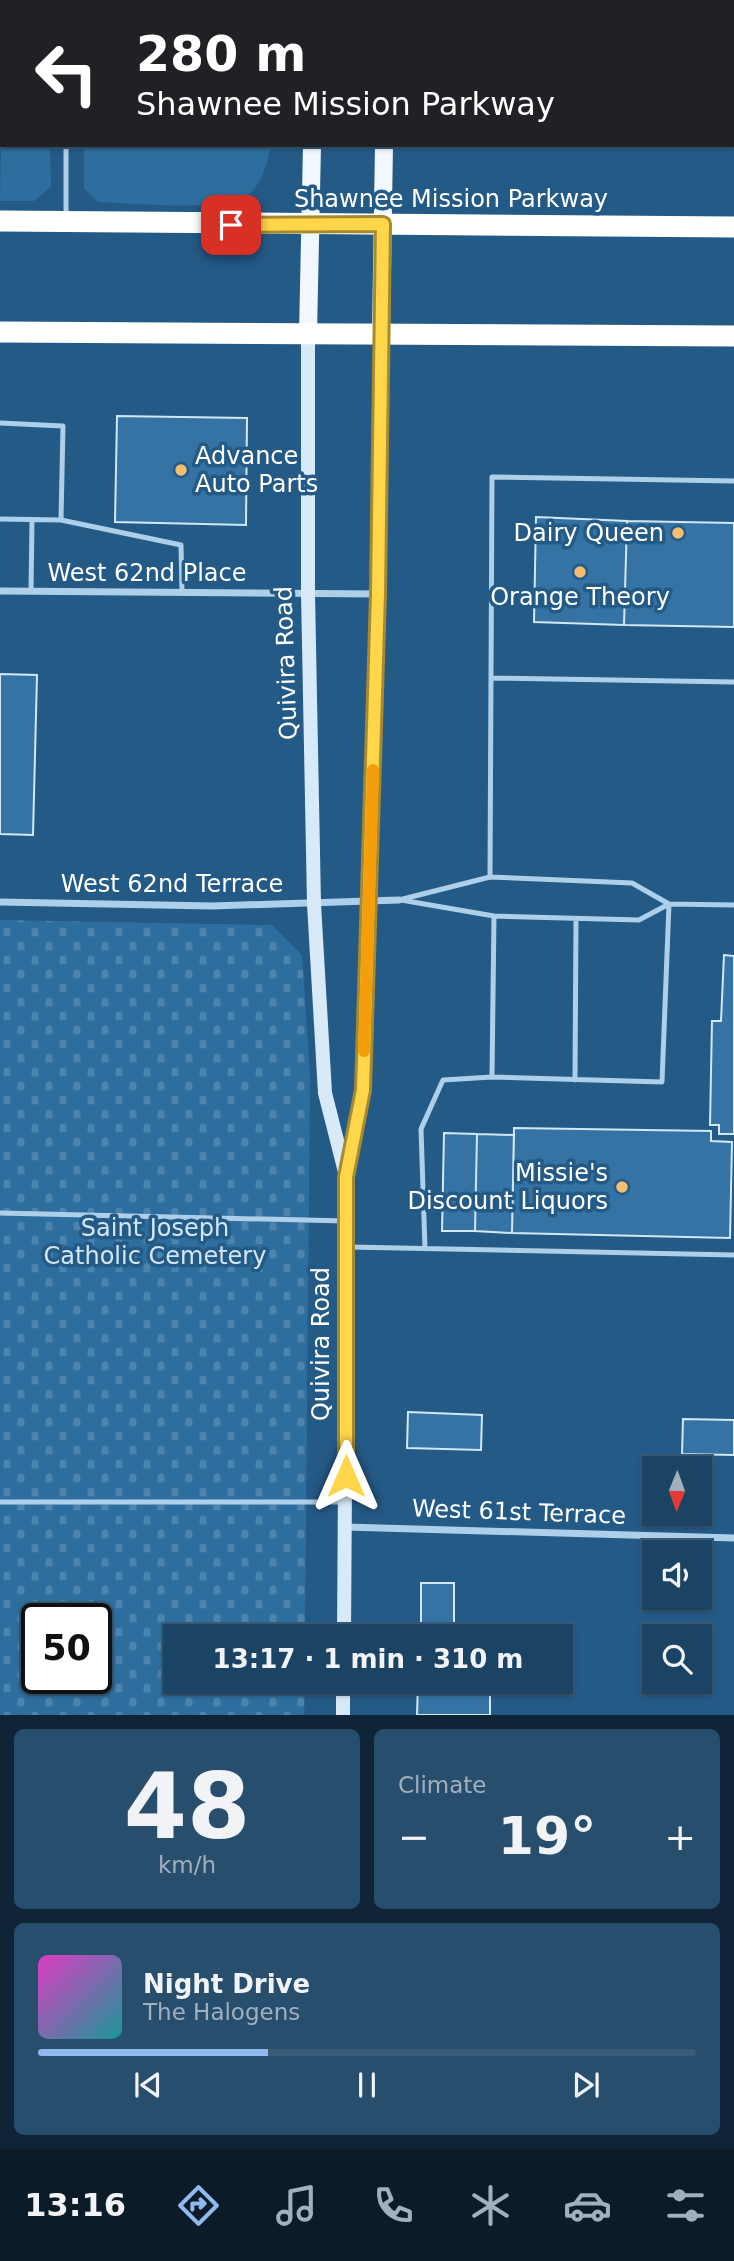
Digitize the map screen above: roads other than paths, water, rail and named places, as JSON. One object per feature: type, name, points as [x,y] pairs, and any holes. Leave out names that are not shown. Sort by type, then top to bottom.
[{"type":"highway","name":"Shawnee Mission Parkway","points":[[0,221],[734,227]]},
{"type":"highway","points":[[0,332],[734,336]]},
{"type":"main road","name":"Quivira Road","points":[[312,147],[308,334],[308,593],[314,904],[325,1093],[346,1177]]},
{"type":"main road","name":"Quivira Road","points":[[344,1624],[346,1177],[363,1090],[378,594],[384,147]]},
{"type":"main road","points":[[343,1694],[343,1715]]},
{"type":"street","name":"West 62nd Place","points":[[0,591],[378,594]]},
{"type":"street","name":"West 62nd Terrace","points":[[0,902],[212,906],[399,900]]},
{"type":"street","name":"West 61st Terrace","points":[[345,1527],[734,1538]]},
{"type":"lane","points":[[66,147],[66,222]]},
{"type":"lane","points":[[0,423],[63,426],[61,520]]},
{"type":"lane","points":[[490,877],[492,477],[734,481]]},
{"type":"lane","points":[[0,519],[61,520],[181,545],[183,592]]},
{"type":"lane","points":[[31,592],[32,520]]},
{"type":"lane","points":[[492,678],[734,682]]},
{"type":"lane","points":[[399,900],[490,877],[632,883],[669,904],[734,905]]},
{"type":"lane","points":[[399,900],[494,916],[639,920],[669,904]]},
{"type":"lane","points":[[425,1248],[421,1129],[443,1080],[492,1077],[662,1082],[669,904]]},
{"type":"lane","points":[[492,1077],[494,916]]},
{"type":"lane","points":[[575,1080],[576,919]]},
{"type":"lane","points":[[0,1213],[346,1221]]},
{"type":"lane","points":[[346,1247],[734,1255]]},
{"type":"lane","points":[[0,1502],[345,1502]]},
{"type":"place","name":"Advance Auto Parts","points":[[181,470]]},
{"type":"place","name":"Dairy Queen","points":[[678,533]]},
{"type":"place","name":"Orange Theory","points":[[580,572]]},
{"type":"place","name":"Missie's Discount Liquors","points":[[622,1187]]},
{"type":"park label","name":"Saint Joseph Catholic Cemetery","points":[[155,1242]]}]
